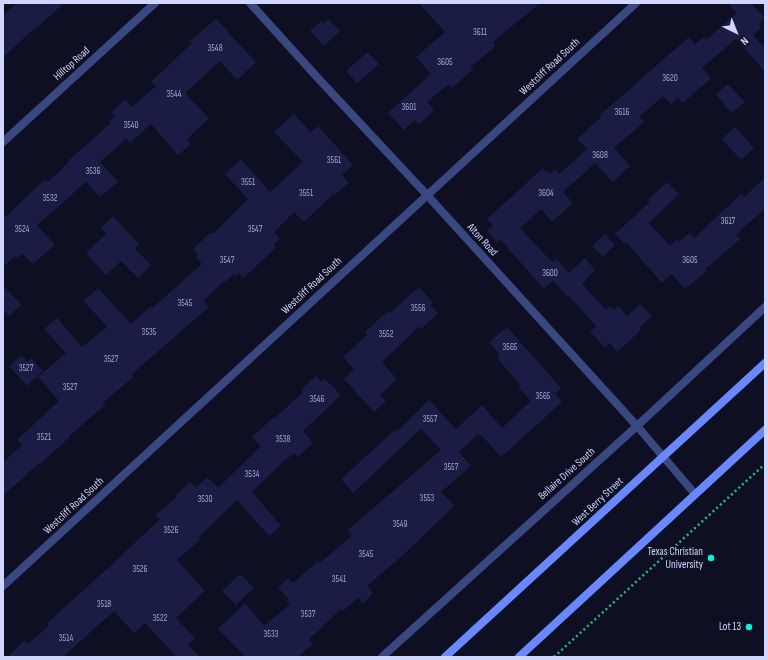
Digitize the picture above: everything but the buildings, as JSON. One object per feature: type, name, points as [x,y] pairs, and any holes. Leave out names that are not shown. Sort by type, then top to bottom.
[{"type":"main road","name":"West Berry Street","points":[[445,657],[765,363]]},
{"type":"main road","points":[[519,657],[765,430]]},
{"type":"street","name":"Hilltop Road","points":[[3,142],[155,3]]},
{"type":"street","name":"Alton Road","points":[[250,3],[637,426],[694,494]]},
{"type":"street","name":"Westcliff Road South","points":[[3,586],[636,3]]},
{"type":"street","name":"Bellaire Drive South","points":[[382,657],[637,426],[765,307]]},
{"type":"path","points":[[554,657],[765,464]]},
{"type":"place","name":"Texas Christian University","points":[[711,558]]},
{"type":"place","name":"Lot 13","points":[[749,627]]}]
